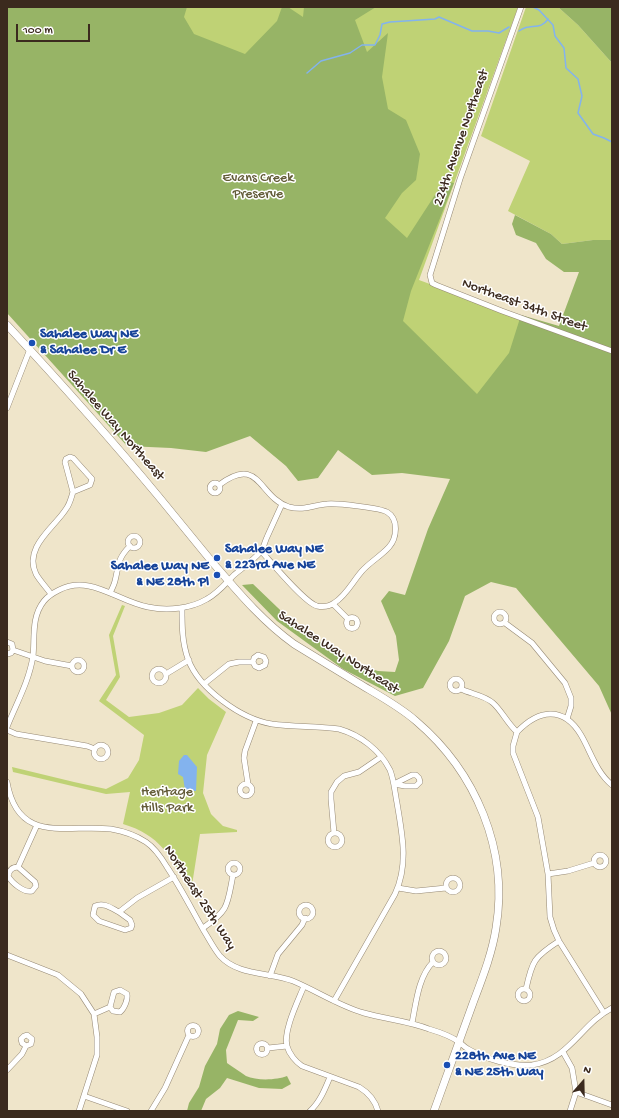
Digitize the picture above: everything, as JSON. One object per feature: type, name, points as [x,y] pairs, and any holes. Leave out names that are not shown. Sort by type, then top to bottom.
[{"type":"main road","name":"Sahalee Way Northeast","points":[[7,325],[78,401],[228,581],[260,617],[280,634],[334,669],[392,703],[415,720],[432,735],[456,762],[476,795],[489,829],[494,848],[498,872],[498,912],[492,946],[434,1111]]},
{"type":"street","name":"224th Avenue Northeast","points":[[430,279],[430,272],[460,179],[522,7]]},
{"type":"street","name":"Northeast 34th Street","points":[[430,279],[436,285],[612,351]]},
{"type":"street","points":[[7,408],[8,402],[30,349]]},
{"type":"street","points":[[51,594],[36,574],[34,555],[41,539],[66,510],[69,504],[73,492],[65,467],[66,459],[70,457],[73,458],[92,479],[90,485],[73,492]]},
{"type":"street","points":[[219,485],[234,475],[246,474],[257,480],[282,504],[289,507],[307,508],[331,504],[379,510],[388,512],[396,523],[392,542],[389,547],[363,570],[339,600],[333,604],[318,606],[305,599],[261,551]]},
{"type":"street","points":[[95,749],[87,746],[16,734],[7,729],[29,676],[33,656],[35,621],[37,613],[45,600],[51,594],[71,585],[80,584],[87,585],[147,607],[158,609],[182,608],[206,600],[220,590],[261,551],[282,504]]},
{"type":"street","points":[[110,593],[115,581],[119,560],[124,551],[130,546]]},
{"type":"street","points":[[333,604],[348,619]]},
{"type":"street","points":[[182,608],[183,634],[189,660],[198,678],[226,703],[238,712],[256,720],[273,724],[339,728],[350,732],[372,747],[390,771],[394,784],[404,852],[401,877],[398,888],[334,1001]]},
{"type":"street","points":[[505,623],[532,644],[565,683],[571,698],[571,706],[567,719]]},
{"type":"street","points":[[7,642],[12,644],[13,650]]},
{"type":"street","points":[[13,650],[51,662],[72,666]]},
{"type":"street","points":[[7,654],[11,653],[13,650]]},
{"type":"street","points":[[166,674],[189,660]]},
{"type":"street","points":[[204,684],[229,664],[238,662],[253,662]]},
{"type":"street","points":[[461,689],[481,696],[493,703],[507,723],[517,732]]},
{"type":"street","points":[[604,1013],[559,941],[554,930],[550,917],[548,874],[538,817],[513,753],[513,746],[517,732],[527,723],[543,714],[554,714],[567,719],[580,734],[603,776],[612,784]]},
{"type":"street","points":[[248,784],[244,758],[256,720]]},
{"type":"street","points":[[334,834],[331,792],[337,782],[344,776],[359,772],[381,757]]},
{"type":"street","points":[[7,782],[8,795]]},
{"type":"street","name":"Northeast 25th Way","points":[[8,795],[21,813],[37,825],[54,829],[110,829],[134,836],[151,845],[174,877],[216,950],[227,962],[242,969],[289,980],[363,1013],[412,1023],[443,1034],[474,1052],[498,1061],[520,1066],[539,1064],[548,1061],[563,1052],[604,1013],[612,1008]]},
{"type":"street","points":[[18,867],[35,882],[36,886],[32,891],[26,891],[13,882],[9,878],[8,874],[10,870],[18,867],[37,825]]},
{"type":"street","points":[[548,874],[568,871],[594,863]]},
{"type":"street","points":[[202,928],[218,917],[225,909],[233,876]]},
{"type":"street","points":[[119,912],[137,898],[174,877]]},
{"type":"street","points":[[398,888],[416,891],[446,888]]},
{"type":"street","points":[[100,904],[119,912],[130,920],[132,925],[131,928],[125,930],[99,921],[93,915],[95,906],[100,904]]},
{"type":"street","points":[[270,976],[278,954],[302,925],[304,918]]},
{"type":"street","points":[[526,989],[533,962],[544,951],[559,941]]},
{"type":"street","points":[[7,955],[58,975],[81,994],[94,1014],[98,1037],[97,1055],[78,1111]]},
{"type":"street","points":[[412,1023],[423,978],[433,962]]},
{"type":"street","points":[[304,986],[289,1023],[287,1046],[293,1058],[302,1066],[360,1087],[372,1096],[378,1111]]},
{"type":"street","points":[[94,1014],[110,1007]]},
{"type":"street","points":[[150,1111],[165,1088],[189,1035]]},
{"type":"street","points":[[7,1070],[22,1054],[26,1046]]},
{"type":"street","points":[[268,1048],[287,1046]]},
{"type":"street","points":[[563,1052],[572,1068],[576,1092],[570,1111]]},
{"type":"street","points":[[310,1111],[321,1096],[330,1077]]},
{"type":"street","points":[[576,1092],[612,1106]]},
{"type":"street","points":[[84,1096],[126,1111]]},
{"type":"green space","name":"Evans Creek Preserve","points":[[7,7],[518,7],[419,280],[560,332],[593,240],[562,244],[551,234],[508,211],[530,161],[481,136],[526,7],[558,7],[578,25],[612,63],[612,508],[7,251]]},
{"type":"green space","name":"Evans Creek Preserve","points":[[7,7],[187,7],[184,17],[194,34],[245,54],[277,21],[282,7],[288,7],[303,17],[304,7],[376,7],[355,20],[367,52],[388,33],[382,77],[388,109],[406,120],[420,154],[416,180],[402,193],[385,218],[407,238],[444,181],[454,183],[411,291],[403,321],[477,394],[509,353],[521,315],[559,326],[579,272],[564,272],[546,259],[536,243],[516,235],[512,224],[515,215],[551,234],[562,244],[593,240],[612,240],[612,715],[599,686],[516,588],[491,582],[465,596],[449,641],[423,688],[395,696],[343,669],[277,621],[242,585],[253,584],[301,630],[358,665],[378,671],[395,672],[399,660],[396,636],[381,601],[389,591],[405,595],[428,529],[450,479],[402,473],[372,475],[338,450],[318,478],[298,481],[286,466],[250,436],[206,452],[171,448],[127,446],[7,313]]},
{"type":"green space","points":[[558,7],[612,7],[612,63],[578,25]]},
{"type":"green space","name":"Heritage Hills Park","points":[[122,605],[125,606],[113,636],[120,677],[106,700],[129,717],[159,713],[182,705],[198,688],[226,712],[207,755],[203,793],[211,814],[223,826],[237,830],[237,832],[200,834],[192,885],[188,887],[163,848],[146,834],[123,824],[130,792],[106,794],[13,772],[12,767],[106,789],[128,778],[139,760],[144,735],[99,701],[116,675],[109,635]]},
{"type":"green space","points":[[238,1011],[259,1017],[253,1021],[238,1020],[226,1050],[227,1063],[251,1078],[267,1079],[287,1076],[291,1084],[282,1089],[259,1088],[227,1078],[220,1088],[206,1099],[201,1111],[187,1111],[189,1103],[199,1087],[205,1066],[217,1044],[220,1029],[229,1015]]},
{"type":"water","points":[[184,755],[187,755],[197,767],[196,791],[185,790],[183,777],[178,774],[179,761]]},
{"type":"waterway","points":[[533,7],[539,10],[553,25],[555,36],[564,48],[566,68],[578,79],[582,96],[578,113],[593,134],[612,142]]},
{"type":"waterway","points":[[307,73],[321,61],[350,53],[362,45],[375,45],[380,35],[382,24],[390,22],[435,19],[439,17],[472,31],[499,33],[509,27]]},
{"type":"waterway","points":[[519,31],[527,27],[542,25],[548,19]]},
{"type":"place","name":"Sahalee Way NE & Sahalee Dr E","points":[[32,343]]},
{"type":"place","name":"Sahalee Way NE & 223rd Ave NE","points":[[217,558]]},
{"type":"place","name":"Sahalee Way NE & NE 28th Pl","points":[[217,575]]},
{"type":"place","name":"228th Ave NE & NE 25th Way","points":[[447,1065]]}]
